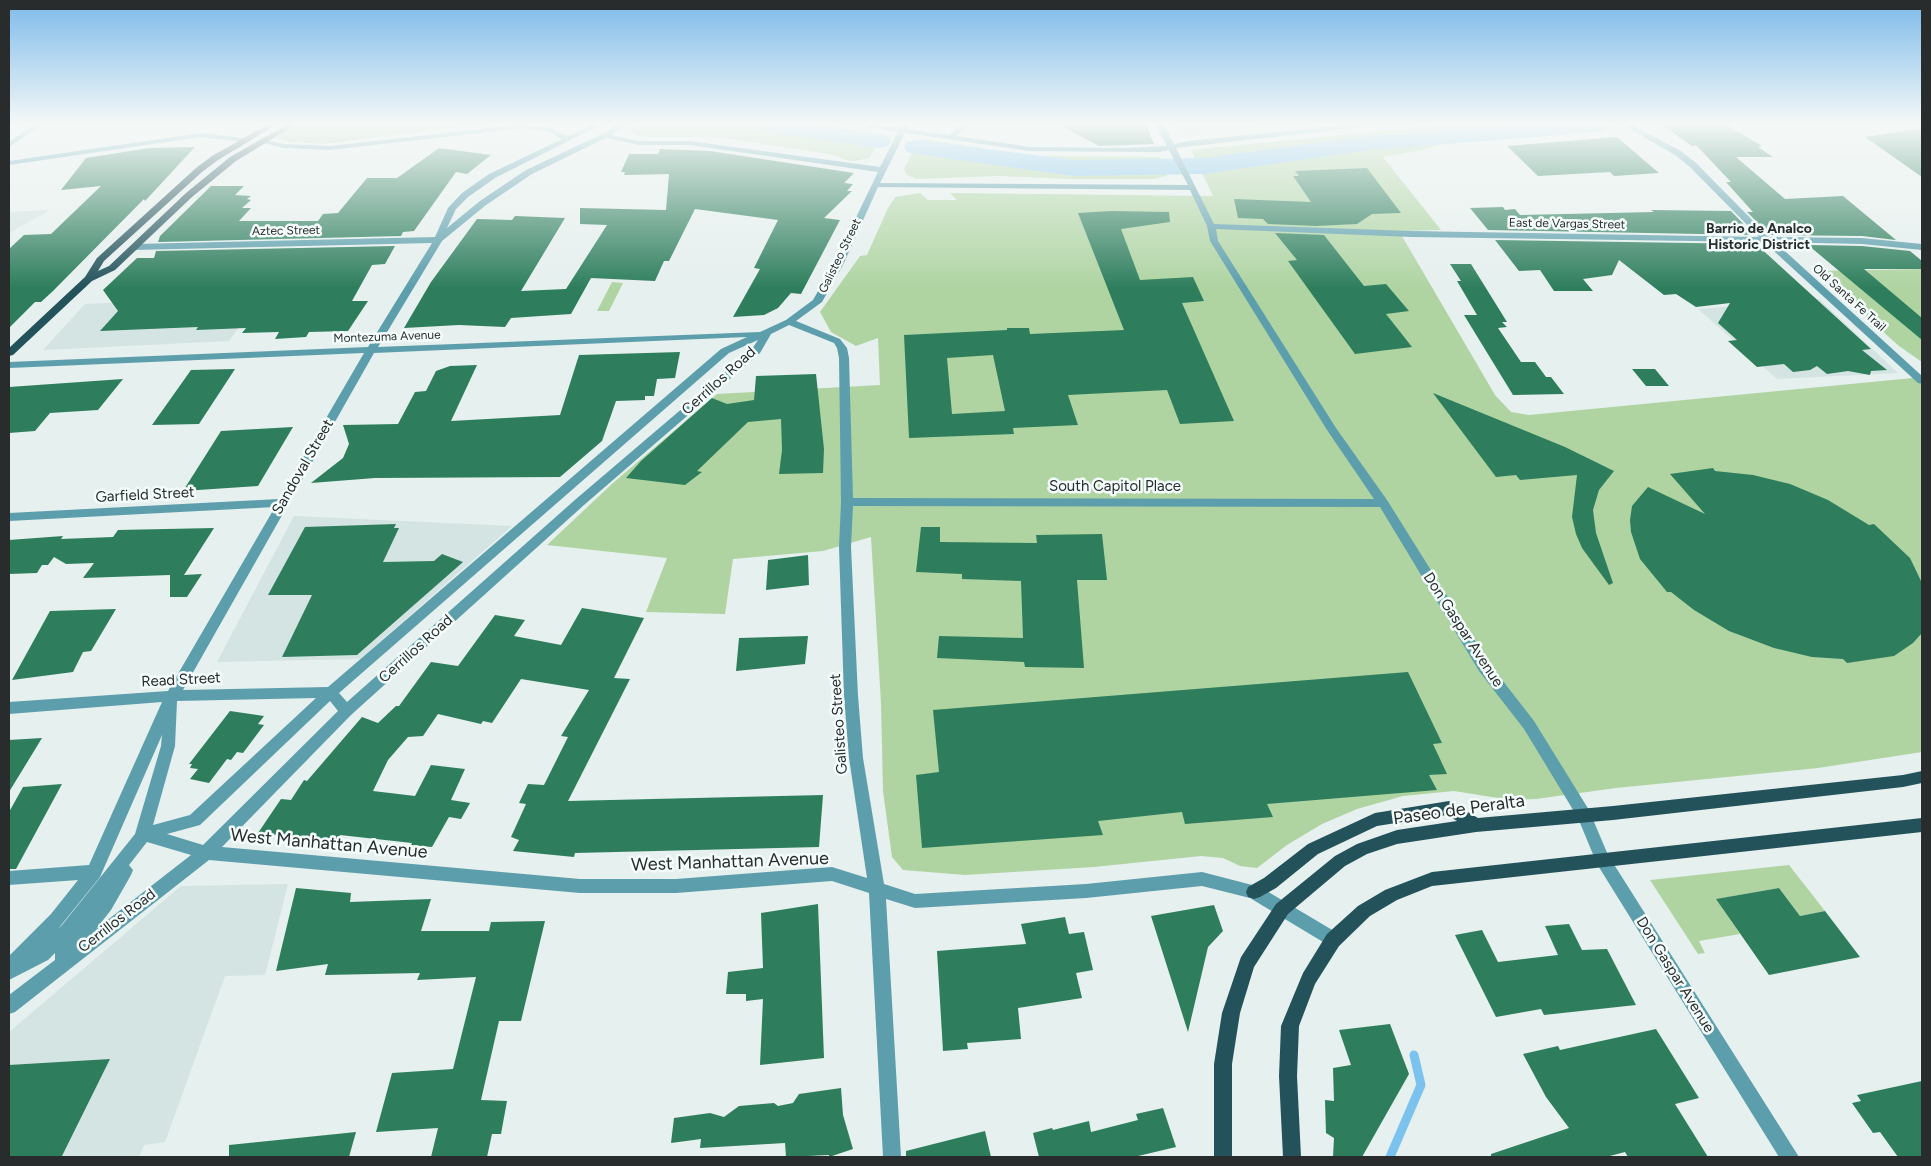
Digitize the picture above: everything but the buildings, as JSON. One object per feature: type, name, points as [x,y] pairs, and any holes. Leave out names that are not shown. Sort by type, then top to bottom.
[{"type":"main road","points":[[9,353],[89,279],[100,260],[189,179]]},
{"type":"main road","points":[[200,185],[204,179]]},
{"type":"main road","points":[[89,279],[112,268],[207,179]]},
{"type":"main road","points":[[134,247],[129,246],[129,243],[162,212],[167,199]]},
{"type":"main road","name":"Paseo de Peralta","points":[[1223,1157],[1223,1064],[1231,1013],[1247,963],[1282,908],[1340,861],[1362,849],[1397,837],[1476,825],[1903,781],[1922,777]]},
{"type":"main road","points":[[1254,892],[1270,883],[1313,849],[1375,820],[1448,808],[1476,825]]},
{"type":"main road","points":[[1292,1157],[1288,1085],[1290,1026],[1309,979],[1333,940],[1364,911],[1392,895],[1432,879],[1922,825]]},
{"type":"street","name":"Sandoval Street","points":[[94,872],[172,696],[371,350],[438,240],[452,208],[466,195],[490,179]]},
{"type":"street","name":"Sandoval Street","points":[[438,240],[483,203],[518,179]]},
{"type":"street","name":"Galisteo Street","points":[[766,334],[789,322],[816,302],[838,265],[878,179]]},
{"type":"street","name":"Don Gaspar Avenue","points":[[1188,179],[1211,226],[1214,241],[1224,258],[1332,430],[1383,503],[1484,667],[1529,725],[1584,815],[1602,860],[1790,1157]]},
{"type":"street","name":"Old Santa Fe Trail","points":[[1707,179],[1766,239],[1922,381]]},
{"type":"street","points":[[875,185],[1193,188]]},
{"type":"street","name":"East de Vargas Street","points":[[1211,226],[1412,234],[1862,241],[1922,247]]},
{"type":"street","name":"Aztec Street","points":[[134,247],[438,240]]},
{"type":"street","name":"Galisteo Street","points":[[789,322],[838,341],[842,348],[847,502],[845,547],[856,758],[877,890],[892,1157]]},
{"type":"street","name":"Montezuma Avenue","points":[[9,365],[766,334]]},
{"type":"street","name":"Cerrillos Road","points":[[9,972],[42,954],[68,931],[144,834],[195,820],[331,692],[725,351],[766,334]]},
{"type":"street","name":"Cerrillos Road","points":[[9,1006],[206,853],[346,712],[573,508],[756,351],[766,334]]},
{"type":"street","name":"Old Santa Fe Trail","points":[[1895,356],[1922,370]]},
{"type":"street","name":"South Capitol Place","points":[[847,502],[873,500],[1383,503]]},
{"type":"street","name":"Garfield Street","points":[[9,517],[282,504]]},
{"type":"street","points":[[331,692],[346,712]]},
{"type":"street","name":"Read Street","points":[[9,708],[172,696],[331,692]]},
{"type":"street","name":"Sandoval Street","points":[[48,974],[105,905],[144,834],[168,746],[172,696]]},
{"type":"street","name":"West Manhattan Avenue","points":[[144,834],[206,853],[580,886],[676,886],[832,874],[915,901],[1086,891],[1202,880],[1254,892],[1333,940]]},
{"type":"street","points":[[9,878],[94,872]]},
{"type":"street","points":[[9,967],[57,919],[94,872]]},
{"type":"shaded area","points":[[50,210],[9,233],[9,212]]},
{"type":"shaded area","points":[[261,296],[229,341],[43,350],[85,304]]},
{"type":"shaded area","points":[[1819,299],[1898,373],[1777,379],[1698,309]]},
{"type":"shaded area","points":[[294,516],[512,526],[360,659],[217,662]]},
{"type":"shaded area","points":[[288,884],[265,975],[225,976],[165,1142],[144,1145],[139,1157],[9,1157],[9,1032],[181,886]]},
{"type":"green space","points":[[1205,179],[1401,179],[1441,230],[1399,231],[1495,395],[1511,412],[1529,415],[1913,378],[1922,385],[1922,752],[1818,768],[1616,788],[1536,799],[1511,800],[1454,791],[1403,796],[1357,809],[1322,824],[1287,845],[1257,868],[1240,866],[1223,858],[1201,856],[1094,867],[965,875],[903,870],[892,857],[883,791],[881,703],[871,537],[823,551],[733,559],[725,614],[646,612],[667,558],[547,545],[613,483],[717,394],[880,385],[878,338],[856,346],[831,332],[820,312],[860,256],[867,255],[888,208],[895,197],[920,193],[928,200],[957,200],[950,193],[1213,196]]},
{"type":"green space","points":[[1922,269],[1922,362],[1899,346],[1815,271]]},
{"type":"green space","points":[[612,282],[623,283],[609,311],[597,311]]},
{"type":"green space","points":[[1789,865],[1825,911],[1800,916],[1779,888],[1717,899],[1740,934],[1699,941],[1705,953],[1698,954],[1650,880]]},
{"type":"waterway","points":[[1390,1157],[1421,1085],[1414,1055]]},
{"type":"district","name":"Barrio de Analco Historic District","points":[[1759,237]]}]
